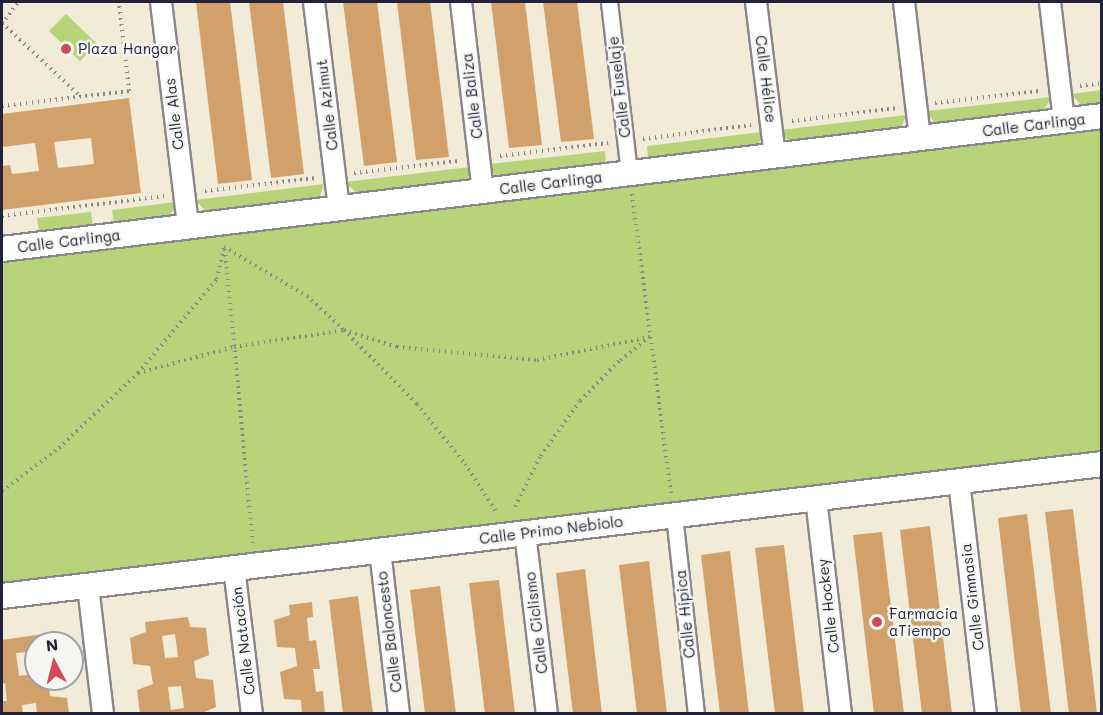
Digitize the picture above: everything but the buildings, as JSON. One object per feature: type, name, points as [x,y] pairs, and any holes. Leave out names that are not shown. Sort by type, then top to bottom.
[{"type":"street","name":"Calle Alas","points":[[161,2],[188,226]]},
{"type":"street","name":"Calle Azimut","points":[[314,2],[339,208]]},
{"type":"street","name":"Calle Baliza","points":[[461,2],[483,191]]},
{"type":"street","name":"Calle Fuselaje","points":[[609,2],[629,173]]},
{"type":"street","name":"Calle Hélice","points":[[756,2],[775,156]]},
{"type":"street","points":[[904,2],[920,138]]},
{"type":"street","points":[[1050,2],[1064,121]]},
{"type":"street","name":"Calle Carlinga","points":[[2,249],[1101,117]]},
{"type":"street","name":"Calle Primo Nebiolo","points":[[2,596],[1101,464]]},
{"type":"street","name":"Calle Gimnasia","points":[[959,481],[986,714]]},
{"type":"street","name":"Calle Hockey","points":[[816,498],[841,714]]},
{"type":"street","name":"Calle Hípica","points":[[674,515],[696,714]]},
{"type":"street","name":"Calle Ciclismo","points":[[517,534],[547,714]]},
{"type":"street","name":"Calle Baloncesto","points":[[380,550],[399,714]]},
{"type":"street","name":"Calle Natación","points":[[244,566],[252,714]]},
{"type":"street","points":[[88,586],[103,714]]},
{"type":"path","points":[[18,2],[2,23],[81,96]]},
{"type":"path","points":[[2,106],[129,91],[119,2]]},
{"type":"path","points":[[2,216],[1101,83]]},
{"type":"path","points":[[629,173],[674,515]]},
{"type":"path","points":[[222,222],[234,347],[244,566]]},
{"type":"path","points":[[225,247],[307,296],[344,330],[431,421],[517,534]]},
{"type":"path","points":[[2,491],[59,448],[138,373],[217,279],[225,247]]},
{"type":"path","points":[[138,373],[234,347],[344,330],[397,347],[537,360],[651,337]]},
{"type":"path","points":[[517,534],[511,517],[540,457],[580,401],[619,361],[651,337]]},
{"type":"green space","points":[[66,14],[97,44],[80,61],[49,31]]},
{"type":"green space","points":[[1101,90],[1101,105],[1083,107],[1071,94]]},
{"type":"green space","points":[[1051,97],[1044,111],[935,124],[927,111]]},
{"type":"green space","points":[[906,115],[901,129],[791,142],[784,137],[781,130]]},
{"type":"green space","points":[[1101,129],[1101,452],[2,585],[2,262]]},
{"type":"green space","points":[[761,132],[760,141],[755,146],[648,159],[647,146]]},
{"type":"green space","points":[[605,151],[606,164],[499,177],[492,173],[490,164]]},
{"type":"green space","points":[[470,167],[470,175],[464,181],[358,194],[345,182]]},
{"type":"green space","points":[[324,184],[319,199],[207,212],[195,200]]},
{"type":"green space","points":[[175,202],[174,210],[166,217],[114,223],[112,210]]},
{"type":"green space","points":[[91,212],[93,226],[39,232],[37,218]]},
{"type":"place","name":"Plaza Hangar","points":[[66,49]]},
{"type":"place","name":"Farmacia aTiempo","points":[[877,622]]}]
